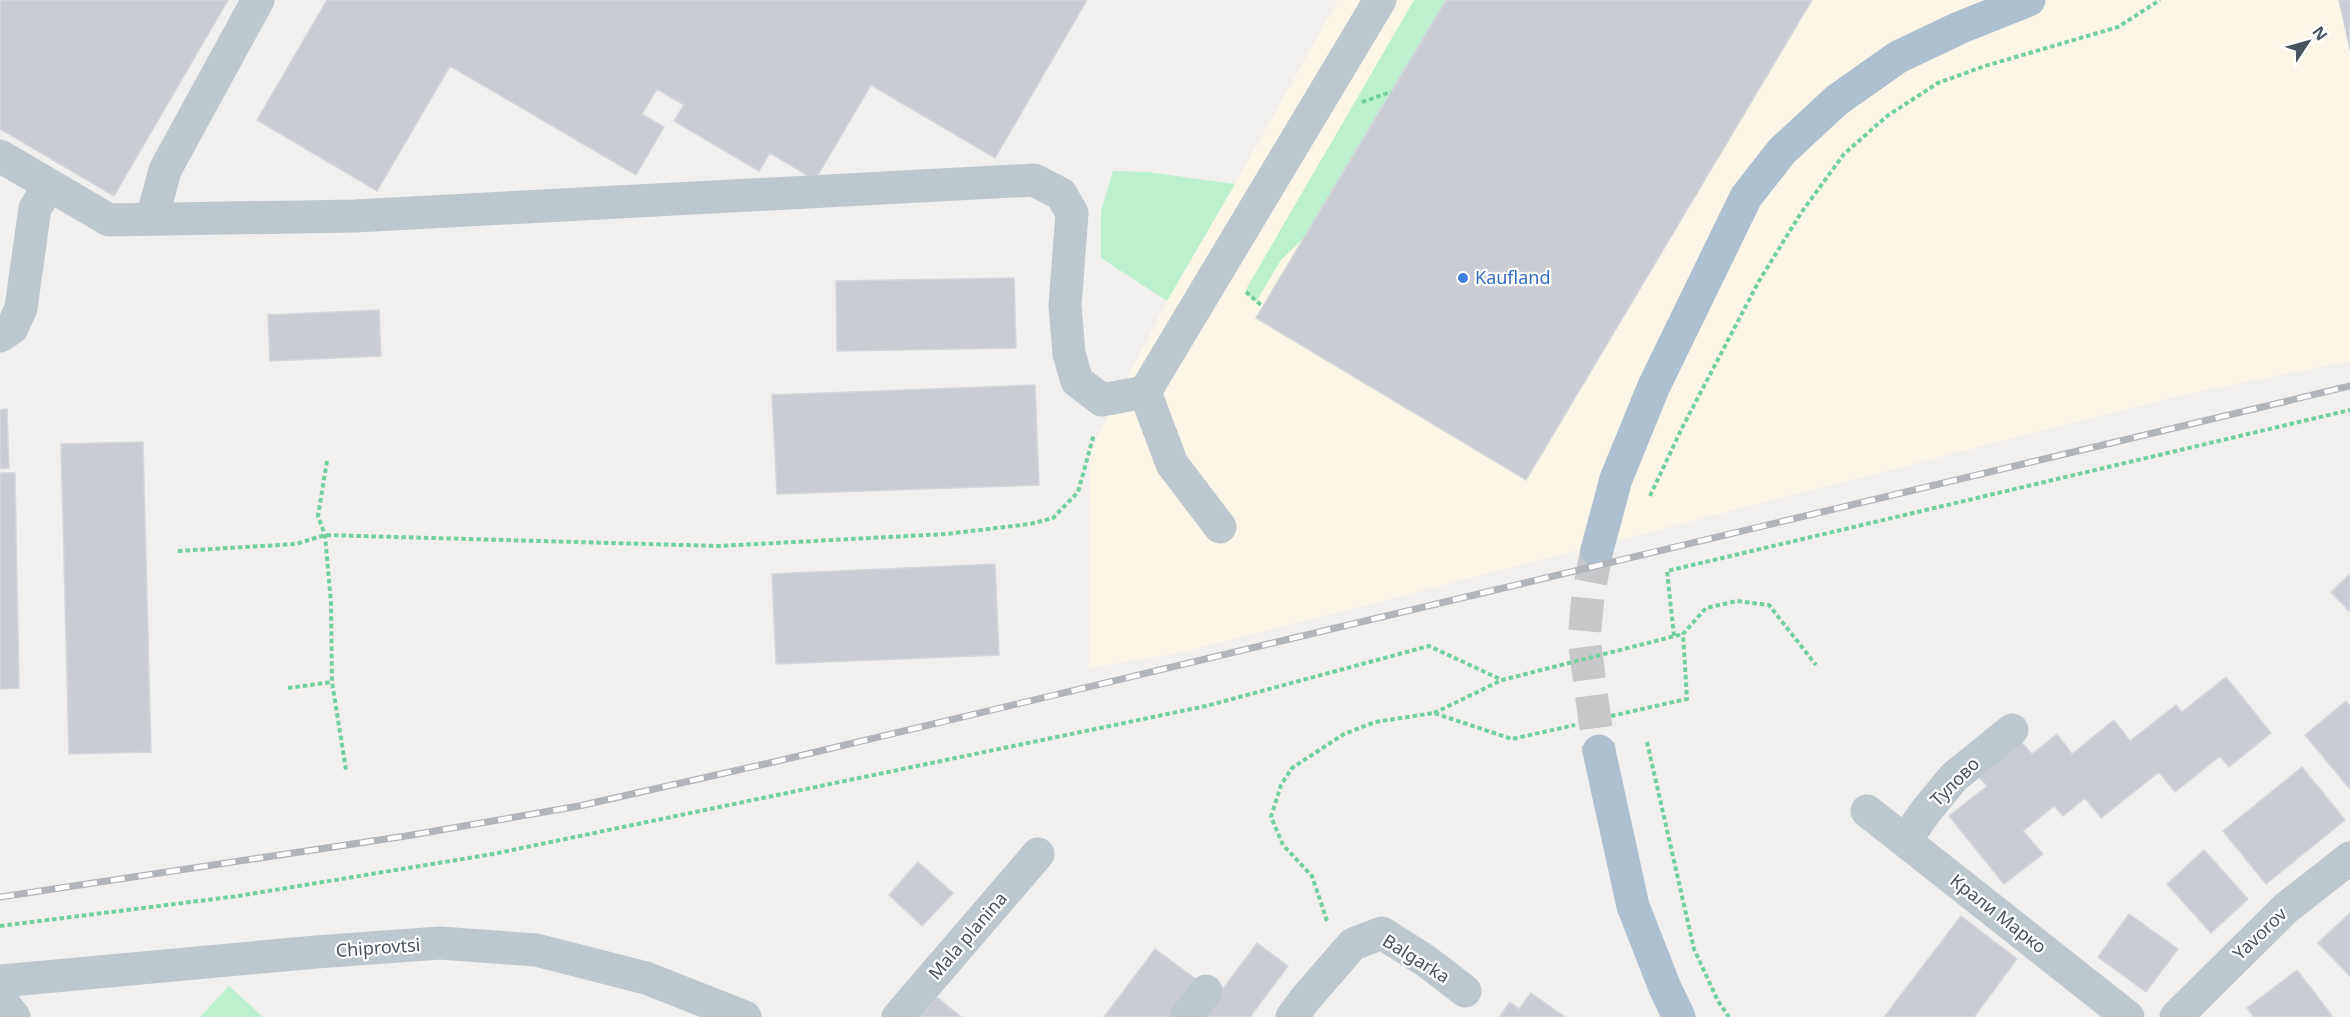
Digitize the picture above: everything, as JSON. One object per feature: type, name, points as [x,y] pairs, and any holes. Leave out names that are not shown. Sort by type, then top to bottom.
[{"type":"main road","points":[[1597,550],[1616,479],[1654,386],[1746,197],[1782,151],[1837,100],[1898,57],[1959,28],[2029,0]]},
{"type":"main road","points":[[1599,751],[1633,906],[1665,988],[1679,1017]]},
{"type":"street","points":[[152,219],[165,170],[258,0]]},
{"type":"street","points":[[1102,400],[1145,392],[1380,0]]},
{"type":"street","points":[[0,156],[109,220],[356,216],[1034,180],[1061,194],[1072,213],[1065,306],[1069,354],[1077,381],[1165,444]]},
{"type":"street","points":[[0,336],[12,328],[21,308],[35,208],[50,185]]},
{"type":"street","points":[[1145,392],[1172,464],[1220,527]]},
{"type":"street","name":"Тулово","points":[[1905,841],[1954,777],[2012,730]]},
{"type":"street","name":"Крали Марко","points":[[1867,811],[2128,1017]]},
{"type":"street","name":"Mala planina","points":[[898,1017],[1038,854]]},
{"type":"street","name":"Yavorov","points":[[2176,1017],[2286,908],[2350,858]]},
{"type":"street","name":"Balgarka","points":[[1292,1017],[1353,944],[1382,933],[1426,961],[1465,991]]},
{"type":"street","name":"Chiprovtsi","points":[[0,981],[440,943],[536,950],[646,978],[745,1017]]},
{"type":"street","points":[[1186,1017],[1206,991]]},
{"type":"street","points":[[0,999],[14,1017]]},
{"type":"path","points":[[1646,505],[1682,428],[1759,281],[1801,213],[1844,154],[1887,116],[1938,83],[1985,66],[2118,27],[2160,0]]},
{"type":"path","points":[[1353,106],[1391,92]]},
{"type":"path","points":[[178,551],[296,544],[325,535],[719,546],[946,534],[1030,524],[1053,518],[1078,492],[1102,400]]},
{"type":"path","points":[[1674,636],[1667,571],[2350,410]]},
{"type":"path","points":[[327,460],[318,516],[325,535],[331,603],[332,682],[346,770]]},
{"type":"path","points":[[1327,926],[1327,916],[1312,876],[1283,845],[1271,817],[1281,785],[1292,768],[1344,734],[1375,722],[1434,713],[1502,680],[1683,634],[1706,608],[1737,601],[1769,605],[1816,665]]},
{"type":"path","points":[[1665,704],[1687,699],[1683,634]]},
{"type":"path","points":[[0,926],[238,896],[493,854],[1206,706],[1429,646],[1502,680]]},
{"type":"path","points":[[288,688],[332,682]]},
{"type":"path","points":[[1434,713],[1512,739]]},
{"type":"path","points":[[1647,742],[1694,948],[1718,1001],[1729,1017]]},
{"type":"shaded area","points":[[1338,0],[2350,0],[2350,361],[2173,397],[1180,653],[1089,668],[1090,451],[1167,301]]},
{"type":"green space","points":[[1414,0],[1446,0],[1303,239],[1281,260],[1256,302],[1245,291]]},
{"type":"green space","points":[[1113,171],[1147,172],[1235,184],[1167,301],[1101,258],[1101,211]]},
{"type":"green space","points":[[229,986],[263,1017],[200,1017]]},
{"type":"building","points":[[0,0],[228,0],[114,196],[0,129]]},
{"type":"building","points":[[327,0],[1087,0],[995,158],[871,85],[815,180],[770,153],[759,171],[674,121],[684,105],[657,89],[642,114],[664,127],[636,175],[450,66],[377,191],[257,120]]},
{"type":"building","name":"Kaufland","points":[[1446,0],[1812,0],[1526,480],[1256,318]]},
{"type":"building","points":[[2339,0],[2350,0],[2350,50]]},
{"type":"building","points":[[1014,278],[1016,348],[837,351],[836,281]]},
{"type":"building","points":[[379,310],[381,356],[270,361],[268,315]]},
{"type":"building","points":[[1035,385],[1039,485],[777,494],[772,395]]},
{"type":"building","points":[[7,409],[9,468],[0,469],[0,410]]},
{"type":"building","points":[[143,442],[151,752],[69,754],[61,444]]},
{"type":"building","points":[[0,473],[15,473],[19,688],[0,689]]},
{"type":"building","points":[[995,564],[999,655],[776,664],[772,574]]},
{"type":"building","points":[[2350,574],[2350,612],[2331,592]]},
{"type":"building","points":[[2226,677],[2271,733],[2229,767],[2220,756],[2175,792],[2159,772],[2101,818],[2085,798],[2063,816],[2054,806],[2023,831],[2043,854],[2004,884],[1949,816],[1987,786],[1973,770],[2016,736],[2032,754],[2057,734],[2072,754],[2114,720],[2130,741],[2176,705],[2182,712]]},
{"type":"building","points":[[2346,701],[2350,706],[2350,789],[2305,735]]},
{"type":"building","points":[[2302,767],[2345,820],[2266,884],[2223,831]]},
{"type":"building","points":[[2204,850],[2248,899],[2211,933],[2167,884]]},
{"type":"building","points":[[918,862],[953,893],[922,926],[889,895]]},
{"type":"building","points":[[2350,913],[2350,976],[2318,943]]},
{"type":"building","points":[[2129,914],[2178,949],[2146,992],[2098,957]]},
{"type":"building","points":[[1961,916],[2017,959],[1974,1017],[1884,1017]]},
{"type":"building","points":[[1257,943],[1288,966],[1250,1017],[1202,1017]]},
{"type":"building","points":[[1155,949],[1197,980],[1169,1017],[1104,1017]]},
{"type":"building","points":[[2297,970],[2333,1017],[2254,1017],[2247,1008]]},
{"type":"building","points":[[1531,993],[1565,1017],[1499,1017],[1510,1002],[1519,1009]]},
{"type":"building","points":[[937,997],[961,1017],[920,1017]]},
{"type":"tunnel","points":[[1597,550],[1588,596],[1584,639],[1599,751]]},
{"type":"railway","points":[[0,897],[406,836],[579,806],[778,761],[2350,386]]},
{"type":"place","name":"Kaufland","points":[[1463,278]]}]
